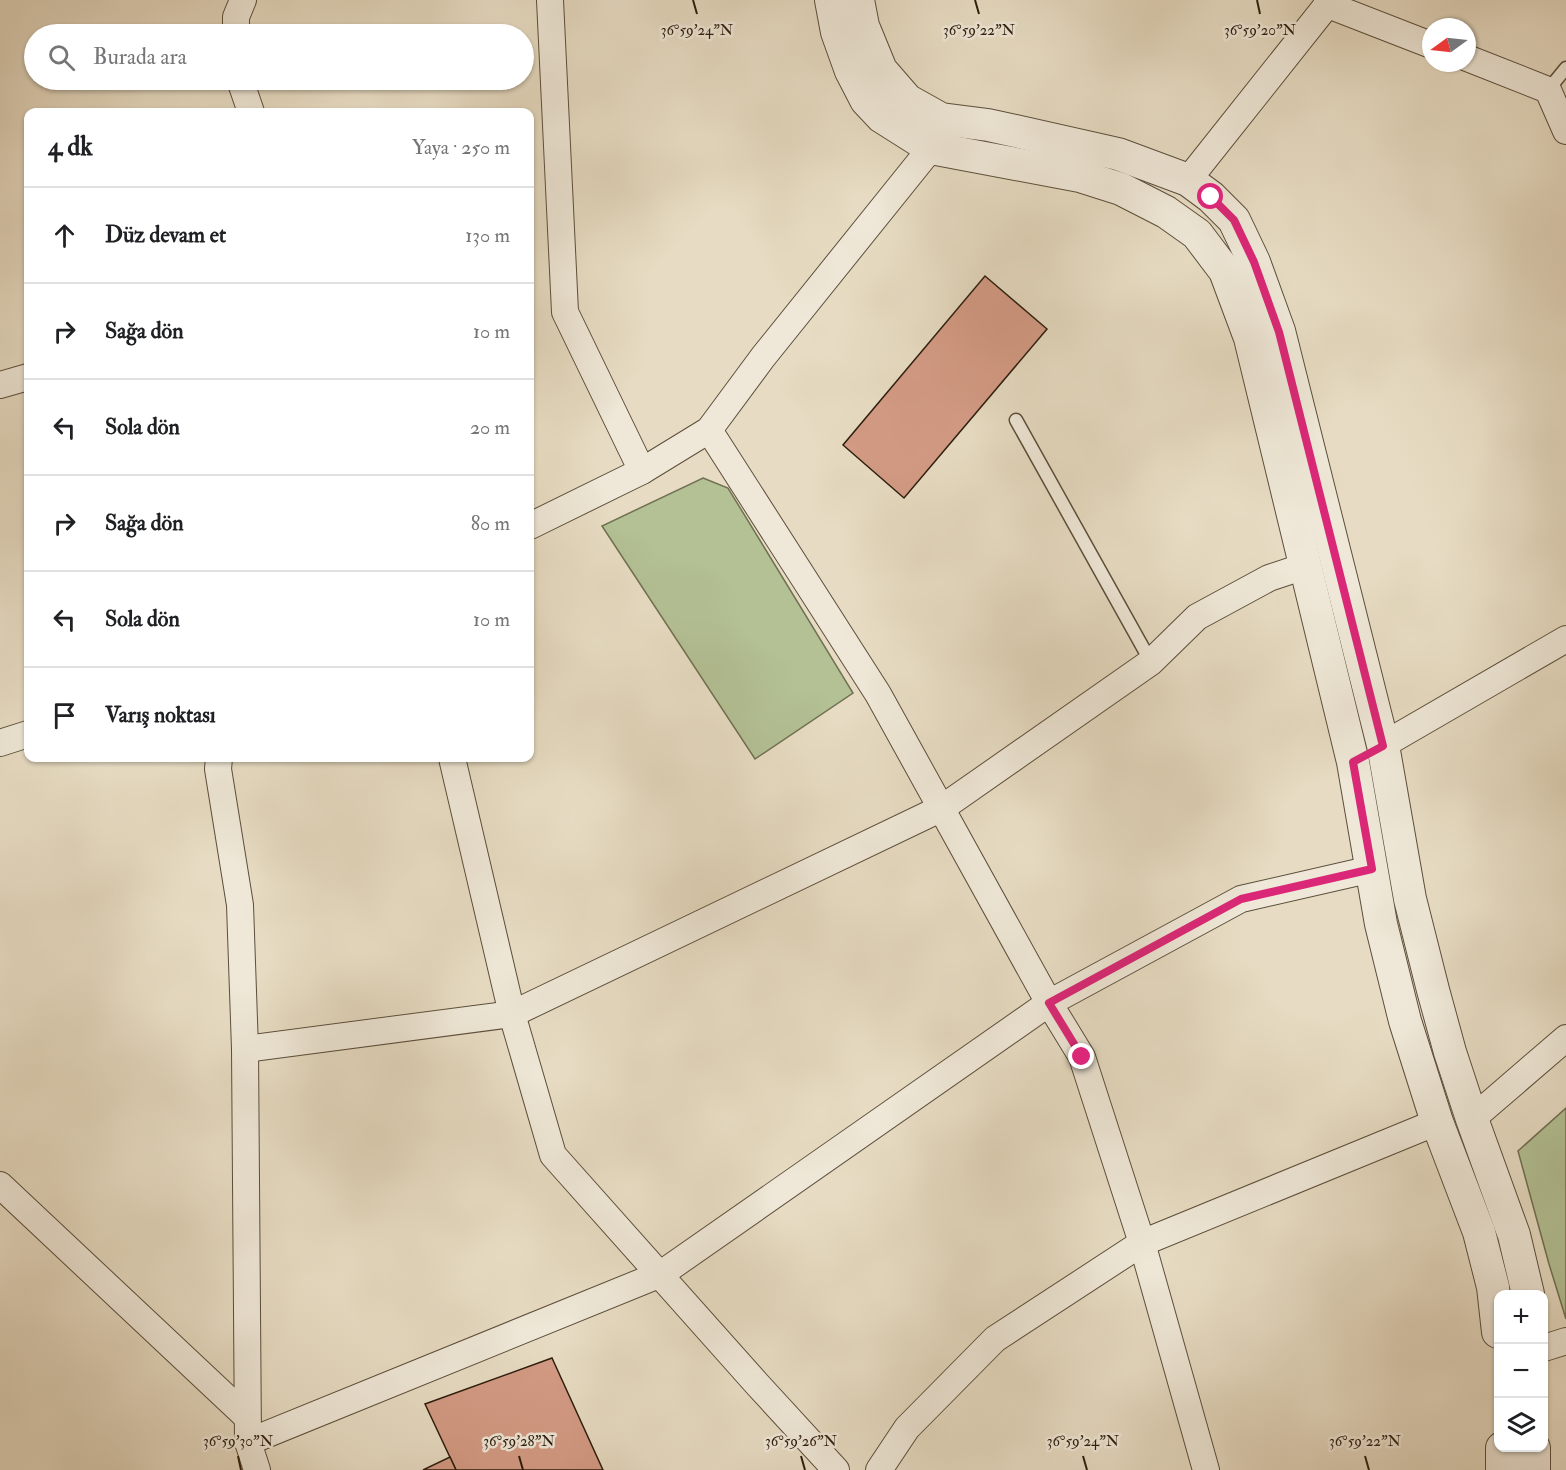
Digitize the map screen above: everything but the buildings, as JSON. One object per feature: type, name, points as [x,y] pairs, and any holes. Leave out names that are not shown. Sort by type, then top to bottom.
[{"type":"street","points":[[236,24],[236,17],[243,0]]},
{"type":"street","points":[[550,0],[565,312],[642,471]]},
{"type":"street","points":[[831,0],[840,42],[851,71],[866,100],[882,117],[931,148],[1080,176],[1120,189],[1166,212],[1197,234],[1225,272],[1250,338],[1353,762],[1381,924],[1402,1010],[1437,1122],[1479,1232],[1494,1296]]},
{"type":"street","points":[[858,0],[863,26],[881,70],[907,100],[915,105],[941,119],[988,125],[1118,154],[1188,180],[1211,197],[1234,220],[1254,262],[1279,332],[1383,746],[1410,899],[1450,1052],[1514,1235],[1527,1290]]},
{"type":"street","points":[[1166,212],[1188,180],[1329,2],[1422,41]]},
{"type":"street","points":[[1476,62],[1548,90],[1566,131]]},
{"type":"street","points":[[244,90],[250,108]]},
{"type":"street","points":[[534,524],[642,471],[709,430],[763,357],[931,148]]},
{"type":"street","points":[[0,385],[24,378]]},
{"type":"street","points":[[709,430],[878,694],[1049,1003],[1082,1057],[1142,1243],[1206,1470]]},
{"type":"street","points":[[245,1049],[512,1014],[942,808],[1151,662],[1197,617],[1269,578],[1305,566]]},
{"type":"street","points":[[1353,762],[1565,642]]},
{"type":"street","points":[[0,743],[24,735]]},
{"type":"street","points":[[219,762],[240,905],[245,1049],[247,1417],[248,1442],[257,1470]]},
{"type":"street","points":[[453,762],[512,1014],[553,1155],[836,1470]]},
{"type":"street","points":[[248,1442],[661,1274],[1049,1003],[1241,899],[1372,869]]},
{"type":"street","points":[[879,1470],[907,1428],[995,1339],[1142,1243],[1437,1122],[1472,1119],[1566,1038]]},
{"type":"street","points":[[0,1185],[247,1417]]},
{"type":"street","points":[[1548,1347],[1566,1341]]},
{"type":"street","points":[[1502,1452],[1502,1470]]},
{"type":"street","points":[[1534,1452],[1534,1470]]},
{"type":"lane","points":[[1548,90],[1566,68]]},
{"type":"lane","points":[[1016,420],[1151,662]]},
{"type":"green space","points":[[703,478],[728,488],[853,693],[755,759],[602,526]]},
{"type":"green space","points":[[1566,1108],[1566,1319],[1518,1151]]},
{"type":"route","points":[[1082,1057],[1049,1003],[1241,899],[1372,869],[1353,762],[1383,746],[1279,332],[1254,262],[1234,220],[1211,197]]}]
